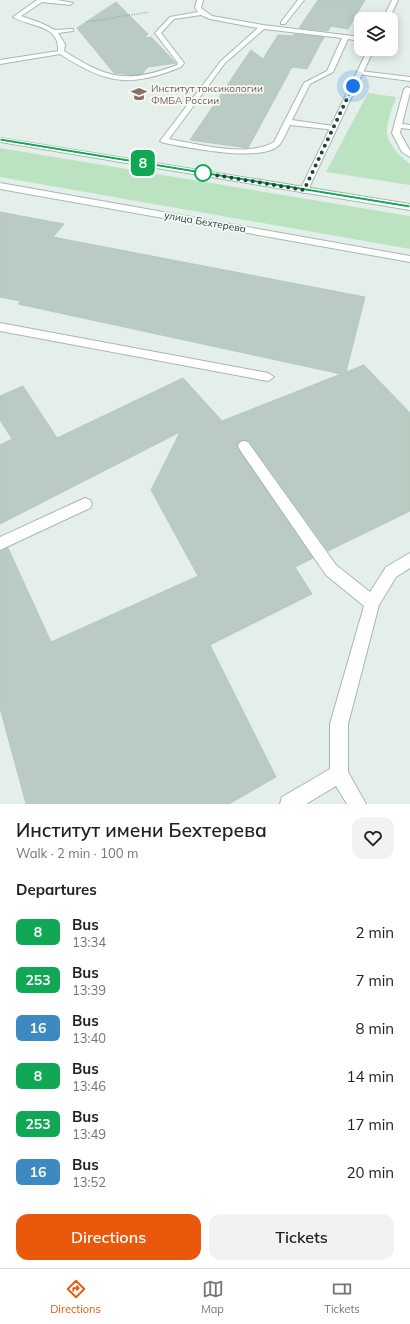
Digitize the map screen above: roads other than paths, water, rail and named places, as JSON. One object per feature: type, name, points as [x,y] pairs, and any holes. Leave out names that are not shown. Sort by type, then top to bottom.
[{"type":"street","points":[[61,52],[63,47],[61,39],[54,32],[31,21],[16,17],[41,0],[70,4]]},
{"type":"street","points":[[200,0],[198,8],[202,13],[215,18],[263,27],[354,39]]},
{"type":"street","points":[[284,22],[301,0]]},
{"type":"street","points":[[389,12],[395,0]]},
{"type":"street","points":[[0,62],[61,52],[86,69],[101,75],[119,80],[138,79],[173,68],[181,63],[158,33],[172,18],[202,13]]},
{"type":"street","points":[[263,27],[223,62],[164,141],[246,152],[256,152],[274,147],[288,122],[306,83],[330,72],[345,38]]},
{"type":"street","points":[[54,32],[71,30]]},
{"type":"street","points":[[304,190],[368,56]]},
{"type":"street","points":[[360,73],[410,80],[396,133],[405,150],[410,155]]},
{"type":"street","points":[[288,122],[333,128]]},
{"type":"street","points":[[398,126],[410,127]]},
{"type":"street","points":[[0,140],[410,207]]},
{"type":"street","name":"улица Бехтерева","points":[[0,186],[410,259]]},
{"type":"street","points":[[0,327],[268,377]]},
{"type":"street","points":[[244,446],[331,570],[372,603]]},
{"type":"street","points":[[0,544],[85,504]]},
{"type":"street","points":[[356,804],[339,774],[340,724],[372,603],[391,572],[410,560]]},
{"type":"street","points":[[289,804],[339,774]]},
{"type":"place","name":"Институт токсикологии ФМБА России","points":[[139,94]]}]
